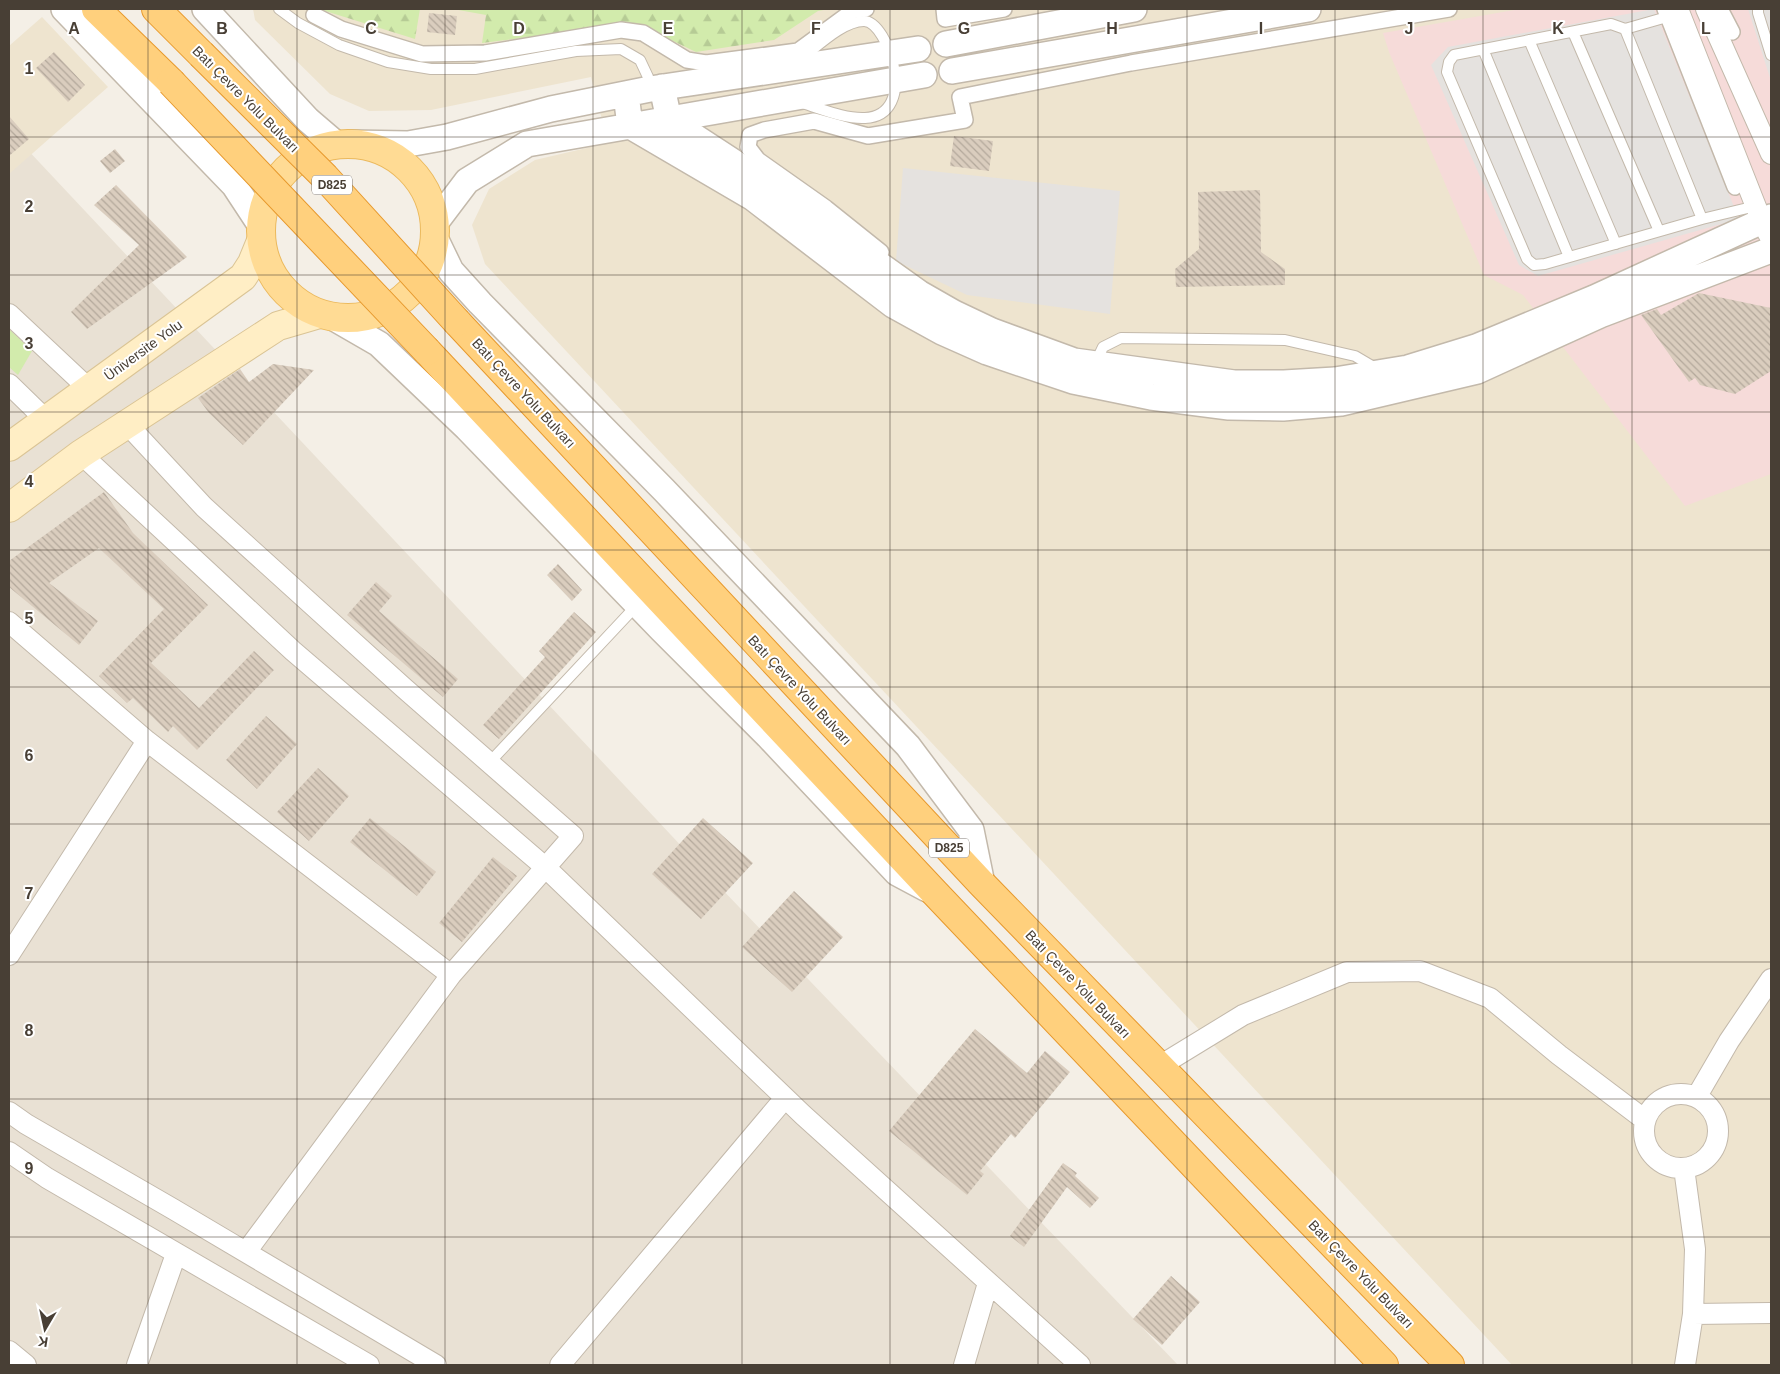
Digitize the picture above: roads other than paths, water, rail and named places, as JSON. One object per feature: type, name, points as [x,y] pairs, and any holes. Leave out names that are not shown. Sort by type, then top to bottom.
[{"type":"highway","name":"D825","points":[[96,9],[171,82],[427,351],[935,893],[1384,1365]]},
{"type":"highway","name":"Batı Çevre Yolu Bulvarı","points":[[156,9],[325,177],[457,322],[982,884],[1450,1365]]},
{"type":"main road","points":[[9,508],[82,454],[278,326],[326,316],[362,318],[390,309],[412,291],[429,268],[436,231],[430,198],[417,176],[398,159],[376,148],[344,144],[313,151],[292,163],[276,181],[265,203],[261,234],[265,260],[274,277],[286,293],[301,305],[326,316]]},
{"type":"main road","name":"Üniversite Yolu","points":[[9,447],[243,278],[252,263],[261,234]]},
{"type":"street","points":[[64,9],[234,184],[261,234]]},
{"type":"street","points":[[205,9],[308,120],[344,144],[408,144],[447,137],[551,109],[646,90],[918,49]]},
{"type":"street","points":[[314,15],[341,29],[422,54],[485,53],[621,30],[643,33],[687,60],[706,63],[798,51],[854,10],[866,9]]},
{"type":"street","points":[[944,9],[945,19],[1004,9]]},
{"type":"street","points":[[946,44],[1134,9]]},
{"type":"street","points":[[952,70],[1308,9]]},
{"type":"street","points":[[883,253],[826,208],[758,160],[748,147],[750,135],[764,130],[814,121],[868,136],[965,120],[960,97],[1131,63],[1449,9]]},
{"type":"street","points":[[1706,9],[1771,154]]},
{"type":"street","points":[[1720,9],[1732,32]]},
{"type":"street","points":[[630,126],[753,198],[893,305],[942,332],[986,352],[1073,381],[1091,374],[1234,383],[1334,380],[1408,368],[1476,347],[1594,298],[1765,221],[1672,12]]},
{"type":"street","points":[[1672,12],[1735,187]]},
{"type":"street","points":[[924,75],[527,144],[467,181],[436,231],[451,271],[480,303],[664,490],[908,746],[971,830],[982,884]]},
{"type":"street","points":[[646,90],[669,120],[764,182],[919,293],[954,313],[992,331],[1074,361],[1091,374],[1151,397],[1229,407],[1283,408],[1341,403],[1477,371],[1600,315],[1771,250]]},
{"type":"street","points":[[630,126],[646,90]]},
{"type":"street","points":[[9,314],[89,389]]},
{"type":"street","points":[[326,316],[379,344],[496,456],[637,605],[768,736],[897,873],[935,893]]},
{"type":"street","points":[[9,384],[46,420]]},
{"type":"street","points":[[127,424],[204,507],[396,682],[573,836],[450,975],[246,1252]]},
{"type":"street","points":[[82,454],[292,651],[545,867],[785,1098],[988,1284],[1080,1365]]},
{"type":"street","points":[[9,622],[148,742],[450,975]]},
{"type":"street","points":[[9,955],[148,742]]},
{"type":"street","points":[[1158,1067],[1243,1015],[1347,972],[1420,971],[1490,998],[1559,1055],[1645,1120]]},
{"type":"street","points":[[1697,1096],[1729,1041],[1771,979]]},
{"type":"street","points":[[1685,1093],[1697,1096],[1708,1104],[1715,1114],[1719,1127],[1718,1139],[1714,1150],[1696,1166],[1672,1167],[1661,1162],[1652,1154],[1646,1144],[1645,1120],[1650,1109],[1660,1100],[1672,1094],[1685,1093]]},
{"type":"street","points":[[560,1365],[785,1098]]},
{"type":"street","points":[[9,1112],[26,1124],[436,1365]]},
{"type":"street","points":[[9,1152],[47,1178],[369,1365]]},
{"type":"street","points":[[1684,1168],[1695,1249],[1693,1314],[1685,1365]]},
{"type":"street","points":[[137,1365],[176,1254]]},
{"type":"street","points":[[964,1365],[988,1284]]},
{"type":"street","points":[[1693,1314],[1771,1313]]},
{"type":"street","points":[[9,1351],[26,1365]]},
{"type":"lane","points":[[279,9],[298,23],[339,45],[388,62],[431,69],[475,69],[576,51],[621,49],[640,60],[648,77],[646,90]]},
{"type":"lane","points":[[1758,9],[1771,55]]},
{"type":"lane","points":[[1672,12],[1625,29],[1611,24],[1454,55],[1449,62],[1447,72],[1527,259],[1534,265],[1545,264],[1702,219],[1765,221]]},
{"type":"lane","points":[[785,69],[829,36],[856,22],[867,21],[875,26],[881,34],[890,53],[896,80]]},
{"type":"lane","points":[[1625,29],[1702,219]]},
{"type":"lane","points":[[1573,32],[1659,231]]},
{"type":"lane","points":[[1529,40],[1616,244]]},
{"type":"lane","points":[[1483,49],[1569,257]]},
{"type":"lane","points":[[1091,374],[1103,347],[1121,338],[1284,340],[1355,356],[1382,372]]},
{"type":"lane","points":[[489,763],[637,605]]}]
